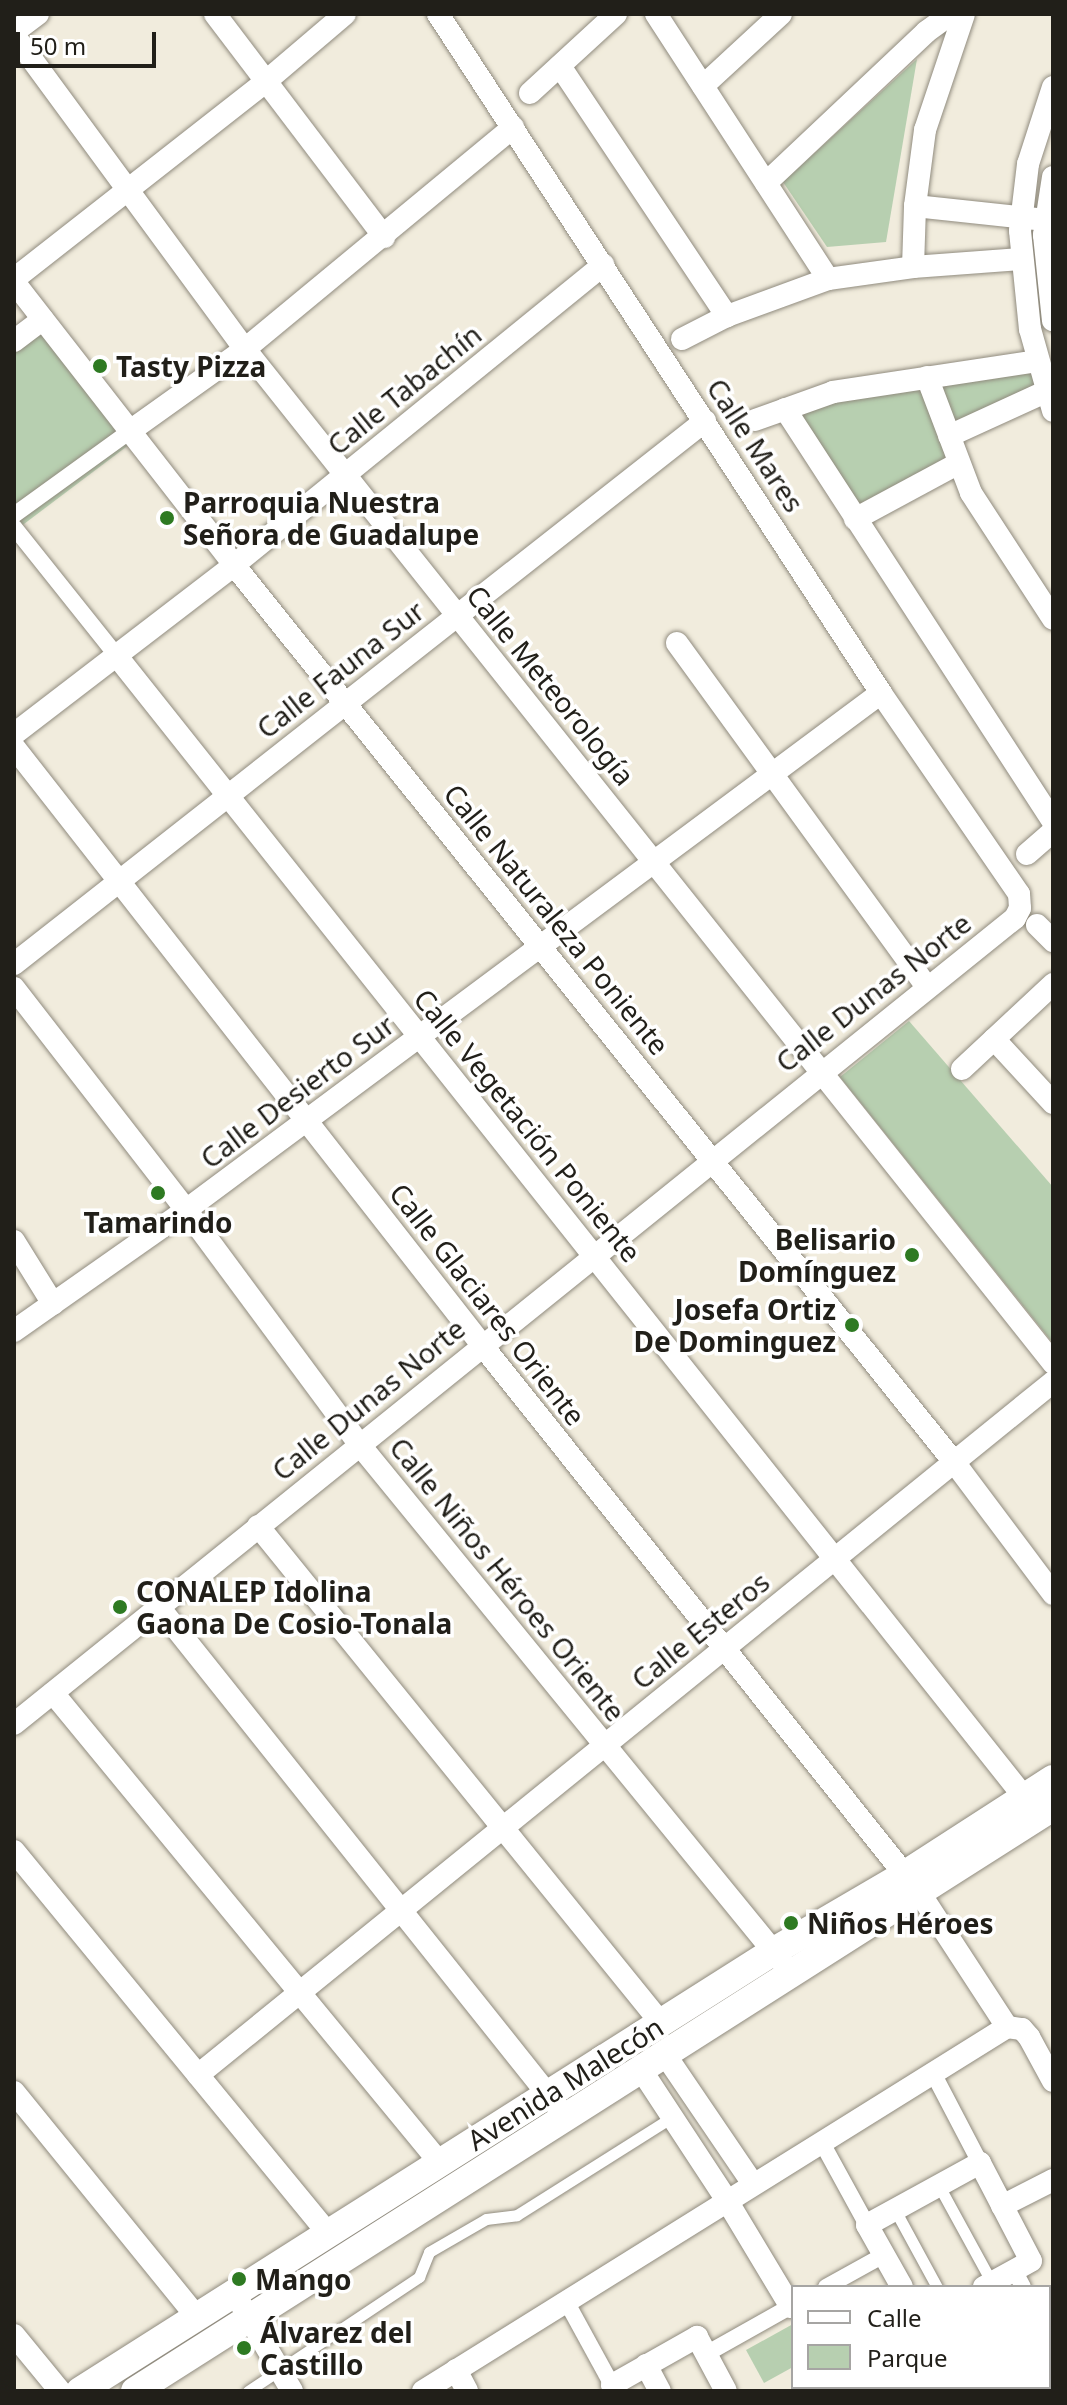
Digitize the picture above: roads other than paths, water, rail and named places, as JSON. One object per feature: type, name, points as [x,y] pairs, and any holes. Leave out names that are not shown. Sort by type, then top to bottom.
[{"type":"street","points":[[14,33],[38,14]]},
{"type":"street","points":[[215,14],[264,83],[384,237]]},
{"type":"street","points":[[14,281],[264,83],[345,14]]},
{"type":"street","name":"Calle Mares","points":[[438,14],[881,693],[1019,894],[1020,908]]},
{"type":"street","points":[[530,93],[616,14]]},
{"type":"street","points":[[656,14],[828,279]]},
{"type":"street","points":[[703,86],[781,14]]},
{"type":"street","points":[[766,183],[926,32],[951,14]]},
{"type":"street","points":[[913,267],[915,206],[925,130],[964,14]]},
{"type":"street","name":"Calle Meteorología","points":[[14,33],[245,349],[1053,1363]]},
{"type":"street","points":[[560,66],[727,316]]},
{"type":"street","points":[[949,436],[1050,403],[1030,329],[1021,259],[1020,217],[1031,152],[1053,87]]},
{"type":"street","points":[[14,515],[245,349],[384,237],[513,127]]},
{"type":"street","points":[[1030,329],[1053,323],[1045,270],[1045,220],[1053,177]]},
{"type":"street","points":[[915,206],[1045,220]]},
{"type":"street","points":[[682,339],[727,316],[828,279],[913,267],[1021,259]]},
{"type":"street","name":"Calle Tabachín","points":[[14,734],[234,565],[603,265]]},
{"type":"street","name":"Calle Naturaleza Poniente","points":[[14,281],[234,565],[954,1462],[1053,1594]]},
{"type":"street","points":[[14,341],[43,319]]},
{"type":"street","points":[[755,420],[833,392],[1037,361]]},
{"type":"street","points":[[927,377],[971,493],[1053,619]]},
{"type":"street","points":[[785,409],[1053,821]]},
{"type":"street","name":"Calle Fauna Sur","points":[[14,964],[705,421]]},
{"type":"street","points":[[855,519],[959,463]]},
{"type":"street","name":"Calle Vegetación Poniente","points":[[14,527],[1025,1798]]},
{"type":"street","points":[[677,643],[927,987]]},
{"type":"street","name":"Calle Desierto Sur","points":[[14,1331],[186,1210],[881,693]]},
{"type":"street","name":"Calle Glaciares Oriente","points":[[14,747],[482,1345],[912,1885],[1007,2027],[1022,2029],[1029,2037],[1053,2081]]},
{"type":"street","points":[[1027,854],[1053,831]]},
{"type":"street","name":"Calle Dunas Norte","points":[[14,1724],[821,1071],[1015,918],[1020,908]]},
{"type":"street","points":[[1037,925],[1053,941]]},
{"type":"street","points":[[962,1069],[1053,984]]},
{"type":"street","name":"Calle Niños Héroes Oriente","points":[[14,988],[186,1210],[359,1444],[782,1962]]},
{"type":"street","points":[[994,1039],[1053,1103]]},
{"type":"street","points":[[14,1241],[53,1304]]},
{"type":"street","name":"Calle Esteros","points":[[198,2075],[1053,1382]]},
{"type":"street","points":[[258,1526],[661,2023]]},
{"type":"street","points":[[159,1607],[557,2105]]},
{"type":"street","points":[[53,1693],[440,2163]]},
{"type":"street","name":"Avenida Malecón","points":[[912,1885],[1053,1779]]},
{"type":"street","name":"Avenida Malecón","points":[[135,2391],[249,2319],[557,2105],[661,2023],[782,1962],[1053,1807]]},
{"type":"street","points":[[14,1851],[328,2233]]},
{"type":"street","name":"Avenida Malecón","points":[[80,2391],[440,2163],[640,2068],[782,1962]]},
{"type":"street","points":[[423,2391],[726,2199],[1007,2027]]},
{"type":"street","points":[[664,2053],[753,2184]]},
{"type":"street","points":[[640,2068],[791,2304]]},
{"type":"street","points":[[932,2071],[1031,2261],[1019,2278],[988,2285]]},
{"type":"street","points":[[14,2092],[197,2317]]},
{"type":"street","points":[[821,2141],[901,2285]]},
{"type":"street","points":[[867,2225],[980,2163]]},
{"type":"street","points":[[1002,2206],[1053,2180]]},
{"type":"street","points":[[830,2285],[884,2255]]},
{"type":"street","points":[[234,2293],[292,2391]]},
{"type":"street","points":[[566,2301],[614,2388],[646,2365],[697,2337],[726,2391]]},
{"type":"street","points":[[706,2354],[791,2307]]},
{"type":"street","points":[[14,2335],[60,2391]]},
{"type":"street","points":[[646,2365],[660,2391]]},
{"type":"street","points":[[456,2370],[467,2391]]},
{"type":"lane","points":[[248,2391],[419,2277],[429,2252],[486,2219],[517,2215],[672,2117]]},
{"type":"lane","points":[[939,2186],[988,2285]]},
{"type":"lane","points":[[895,2210],[936,2285]]},
{"type":"place","name":"Tasty Pizza","points":[[100,366]]},
{"type":"place","name":"Parroquia Nuestra Señora de Guadalupe","points":[[167,518]]},
{"type":"place","name":"Tamarindo","points":[[158,1193]]},
{"type":"place","name":"Belisario Domínguez","points":[[912,1255]]},
{"type":"place","name":"Josefa Ortiz De Dominguez","points":[[852,1325]]},
{"type":"place","name":"CONALEP Idolina Gaona De Cosio-Tonala","points":[[120,1607]]},
{"type":"place","name":"Niños Héroes","points":[[791,1923]]},
{"type":"place","name":"Mango","points":[[239,2279]]},
{"type":"place","name":"Álvarez del Castillo","points":[[244,2348]]}]
